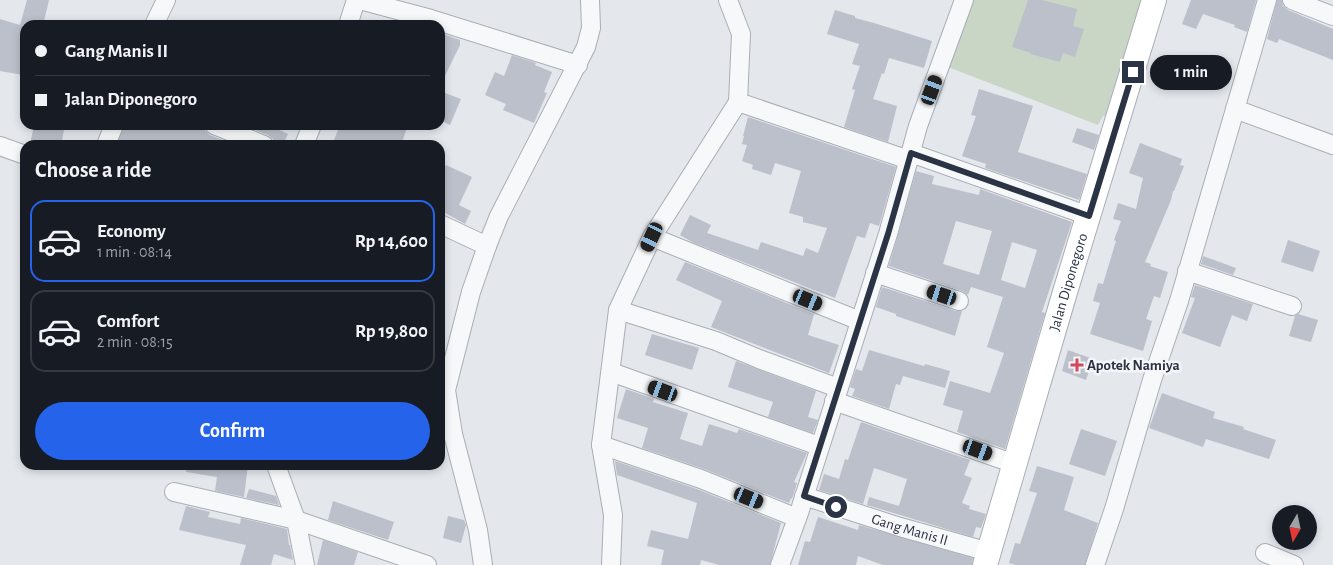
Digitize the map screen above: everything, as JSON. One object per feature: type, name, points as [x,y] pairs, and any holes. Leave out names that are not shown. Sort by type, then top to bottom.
[{"type":"street","points":[[156,20],[166,0]]},
{"type":"street","points":[[350,20],[358,0],[435,20]]},
{"type":"street","points":[[483,565],[478,530],[453,434],[446,390],[471,292],[499,216],[586,47],[591,28],[590,0]]},
{"type":"street","points":[[611,565],[613,515],[601,445],[618,310],[652,237],[738,102],[741,34],[728,0]]},
{"type":"street","points":[[780,565],[797,518],[860,321],[918,126],[964,0]]},
{"type":"street","name":"Jalan Diponegoro","points":[[987,559],[1062,302],[1154,0]]},
{"type":"street","points":[[1095,565],[1114,509],[1152,380],[1179,301],[1267,0]]},
{"type":"street","points":[[1292,0],[1333,16]]},
{"type":"street","points":[[445,23],[578,65]]},
{"type":"street","points":[[738,102],[1089,216]]},
{"type":"street","points":[[1235,109],[1333,145]]},
{"type":"street","points":[[226,130],[252,140]]},
{"type":"street","points":[[0,146],[20,153]]},
{"type":"street","points":[[445,226],[487,246]]},
{"type":"street","points":[[652,237],[860,321]]},
{"type":"street","points":[[1187,271],[1292,306]]},
{"type":"street","points":[[875,273],[959,301]]},
{"type":"street","points":[[618,310],[716,340],[836,395],[1015,464]]},
{"type":"street","points":[[611,372],[819,446]]},
{"type":"street","points":[[601,445],[701,479],[797,518]]},
{"type":"street","points":[[278,470],[296,520],[305,565]]},
{"type":"street","points":[[174,492],[296,520],[427,565]]},
{"type":"street","name":"Gang Manis II","points":[[804,496],[900,527],[987,559]]},
{"type":"street","points":[[1265,553],[1294,565]]},
{"type":"green space","points":[[971,0],[1149,0],[1113,118],[1103,116],[1098,125],[948,67]]},
{"type":"building","points":[[27,0],[49,0],[44,20],[21,20]]},
{"type":"building","points":[[1028,0],[1042,0],[1077,9],[1073,26],[1084,29],[1075,57],[1063,53],[1060,62],[1012,47]]},
{"type":"building","points":[[1191,0],[1256,0],[1247,32],[1234,27],[1235,25],[1203,14],[1196,29],[1182,24]]},
{"type":"building","points":[[1277,0],[1282,0],[1283,6],[1288,10],[1333,29],[1333,60],[1279,39],[1277,43],[1267,39]]},
{"type":"building","points":[[835,10],[855,16],[855,18],[932,41],[924,68],[889,58],[884,74],[882,73],[873,99],[897,106],[888,142],[844,127],[855,90],[852,89],[860,66],[852,64],[859,44],[827,34]]},
{"type":"building","points":[[0,19],[20,25],[20,74],[0,71]]},
{"type":"building","points":[[445,35],[460,40],[460,45],[445,76]]},
{"type":"building","points":[[512,55],[536,63],[535,65],[552,72],[544,92],[547,93],[534,123],[503,110],[506,104],[485,95],[495,72],[504,76]]},
{"type":"building","points":[[979,89],[1033,106],[1018,152],[1087,174],[1079,200],[985,168],[986,164],[962,156],[976,116],[971,115]]},
{"type":"building","points":[[445,93],[461,99],[450,125],[445,122]]},
{"type":"building","points":[[748,117],[896,167],[879,226],[870,223],[865,238],[857,236],[835,298],[694,243],[680,235],[690,215],[711,225],[707,233],[758,250],[761,242],[803,256],[806,248],[818,253],[827,228],[803,222],[803,217],[789,213],[801,171],[775,163],[771,175],[752,169],[753,165],[742,161],[747,145],[742,144]]},
{"type":"building","points":[[1077,128],[1099,135],[1094,150],[1072,142]]},
{"type":"building","points":[[33,130],[64,130],[62,140],[31,140]]},
{"type":"building","points":[[122,130],[205,130],[210,135],[222,140],[119,140]]},
{"type":"building","points":[[256,130],[279,130],[288,134],[285,140],[273,140],[268,135]]},
{"type":"building","points":[[338,130],[406,130],[403,140],[334,140]]},
{"type":"building","points":[[1140,143],[1182,159],[1180,165],[1184,166],[1145,262],[1151,264],[1150,266],[1168,272],[1160,298],[1154,296],[1146,319],[1152,321],[1143,351],[1090,334],[1100,303],[1093,301],[1098,283],[1103,284],[1116,241],[1114,240],[1121,221],[1113,219],[1118,203],[1136,209],[1143,178],[1129,173]]},
{"type":"building","points":[[446,165],[472,177],[459,205],[471,211],[465,224],[445,213]]},
{"type":"building","points":[[916,171],[934,176],[932,184],[979,195],[980,189],[1072,222],[1042,312],[1045,313],[1005,449],[957,432],[963,411],[943,405],[950,381],[990,393],[1004,353],[987,347],[1003,297],[971,287],[968,295],[962,291],[889,266]],"holes":[[[956,221],[992,231],[979,275],[943,264]],[[1012,242],[1037,250],[1025,288],[1001,280]]]},
{"type":"building","points":[[1288,240],[1320,251],[1313,272],[1281,262]]},
{"type":"building","points":[[1203,256],[1236,268],[1233,275],[1201,264]]},
{"type":"building","points":[[685,262],[814,314],[808,335],[839,345],[829,373],[711,327],[722,301],[676,280]]},
{"type":"building","points":[[1195,285],[1253,304],[1247,321],[1232,315],[1220,347],[1182,333],[1195,298],[1191,297]]},
{"type":"building","points":[[882,287],[956,311],[962,311],[955,336],[896,316],[896,314],[876,307]]},
{"type":"building","points":[[1298,314],[1318,320],[1311,342],[1289,336],[1295,316]]},
{"type":"building","points":[[652,334],[699,348],[692,370],[645,355]]},
{"type":"building","points":[[869,350],[924,366],[925,364],[950,371],[945,388],[903,376],[900,385],[896,384],[889,409],[852,396],[855,389],[850,387],[856,369],[862,371]]},
{"type":"building","name":"Apotek Namiya","points":[[1068,350],[1093,359],[1086,380],[1062,371]]},
{"type":"building","points":[[736,361],[816,391],[808,417],[818,420],[813,433],[768,417],[773,402],[728,387]]},
{"type":"building","points":[[626,389],[654,399],[653,402],[688,413],[680,439],[702,446],[709,424],[737,433],[739,429],[807,453],[794,482],[797,483],[792,499],[789,503],[704,469],[642,448],[648,428],[617,418]]},
{"type":"building","points":[[1162,393],[1215,412],[1213,418],[1244,427],[1243,429],[1276,440],[1269,459],[1206,439],[1203,447],[1149,428]]},
{"type":"building","points":[[861,422],[970,460],[964,475],[972,478],[962,503],[970,506],[969,509],[986,514],[981,528],[976,527],[973,537],[867,505],[869,497],[899,506],[907,479],[874,468],[863,504],[819,490],[824,474],[839,479],[845,459],[848,460]]},
{"type":"building","points":[[1081,429],[1117,441],[1105,476],[1069,464]]},
{"type":"building","points":[[615,461],[697,489],[781,523],[770,565],[719,565],[701,560],[700,565],[661,565],[664,550],[647,546],[651,530],[688,539],[697,503],[617,475]]},
{"type":"building","points":[[1037,466],[1074,477],[1064,510],[1098,523],[1085,565],[1016,565],[1009,563],[1015,543],[1020,544],[1037,493],[1029,491]]},
{"type":"building","points":[[186,470],[247,470],[244,497],[215,491],[217,477],[186,472]]},
{"type":"building","points":[[249,489],[276,496],[279,505],[246,498]]},
{"type":"building","points":[[333,501],[394,522],[388,540],[328,520]]},
{"type":"building","points":[[186,506],[210,512],[208,517],[240,524],[241,518],[287,529],[293,560],[274,554],[271,565],[240,565],[246,545],[179,530]]},
{"type":"building","points":[[448,516],[464,520],[466,525],[461,543],[443,538]]},
{"type":"building","points":[[818,517],[858,530],[859,525],[973,558],[972,565],[883,565],[858,556],[856,565],[798,565],[805,541],[810,542]]},
{"type":"building","points":[[323,540],[358,552],[354,565],[317,565]]},
{"type":"place","name":"Apotek Namiya","points":[[1077,365]]},
{"type":"route","points":[[836,507],[804,496],[888,234],[911,153],[1089,216],[1133,72]]}]
